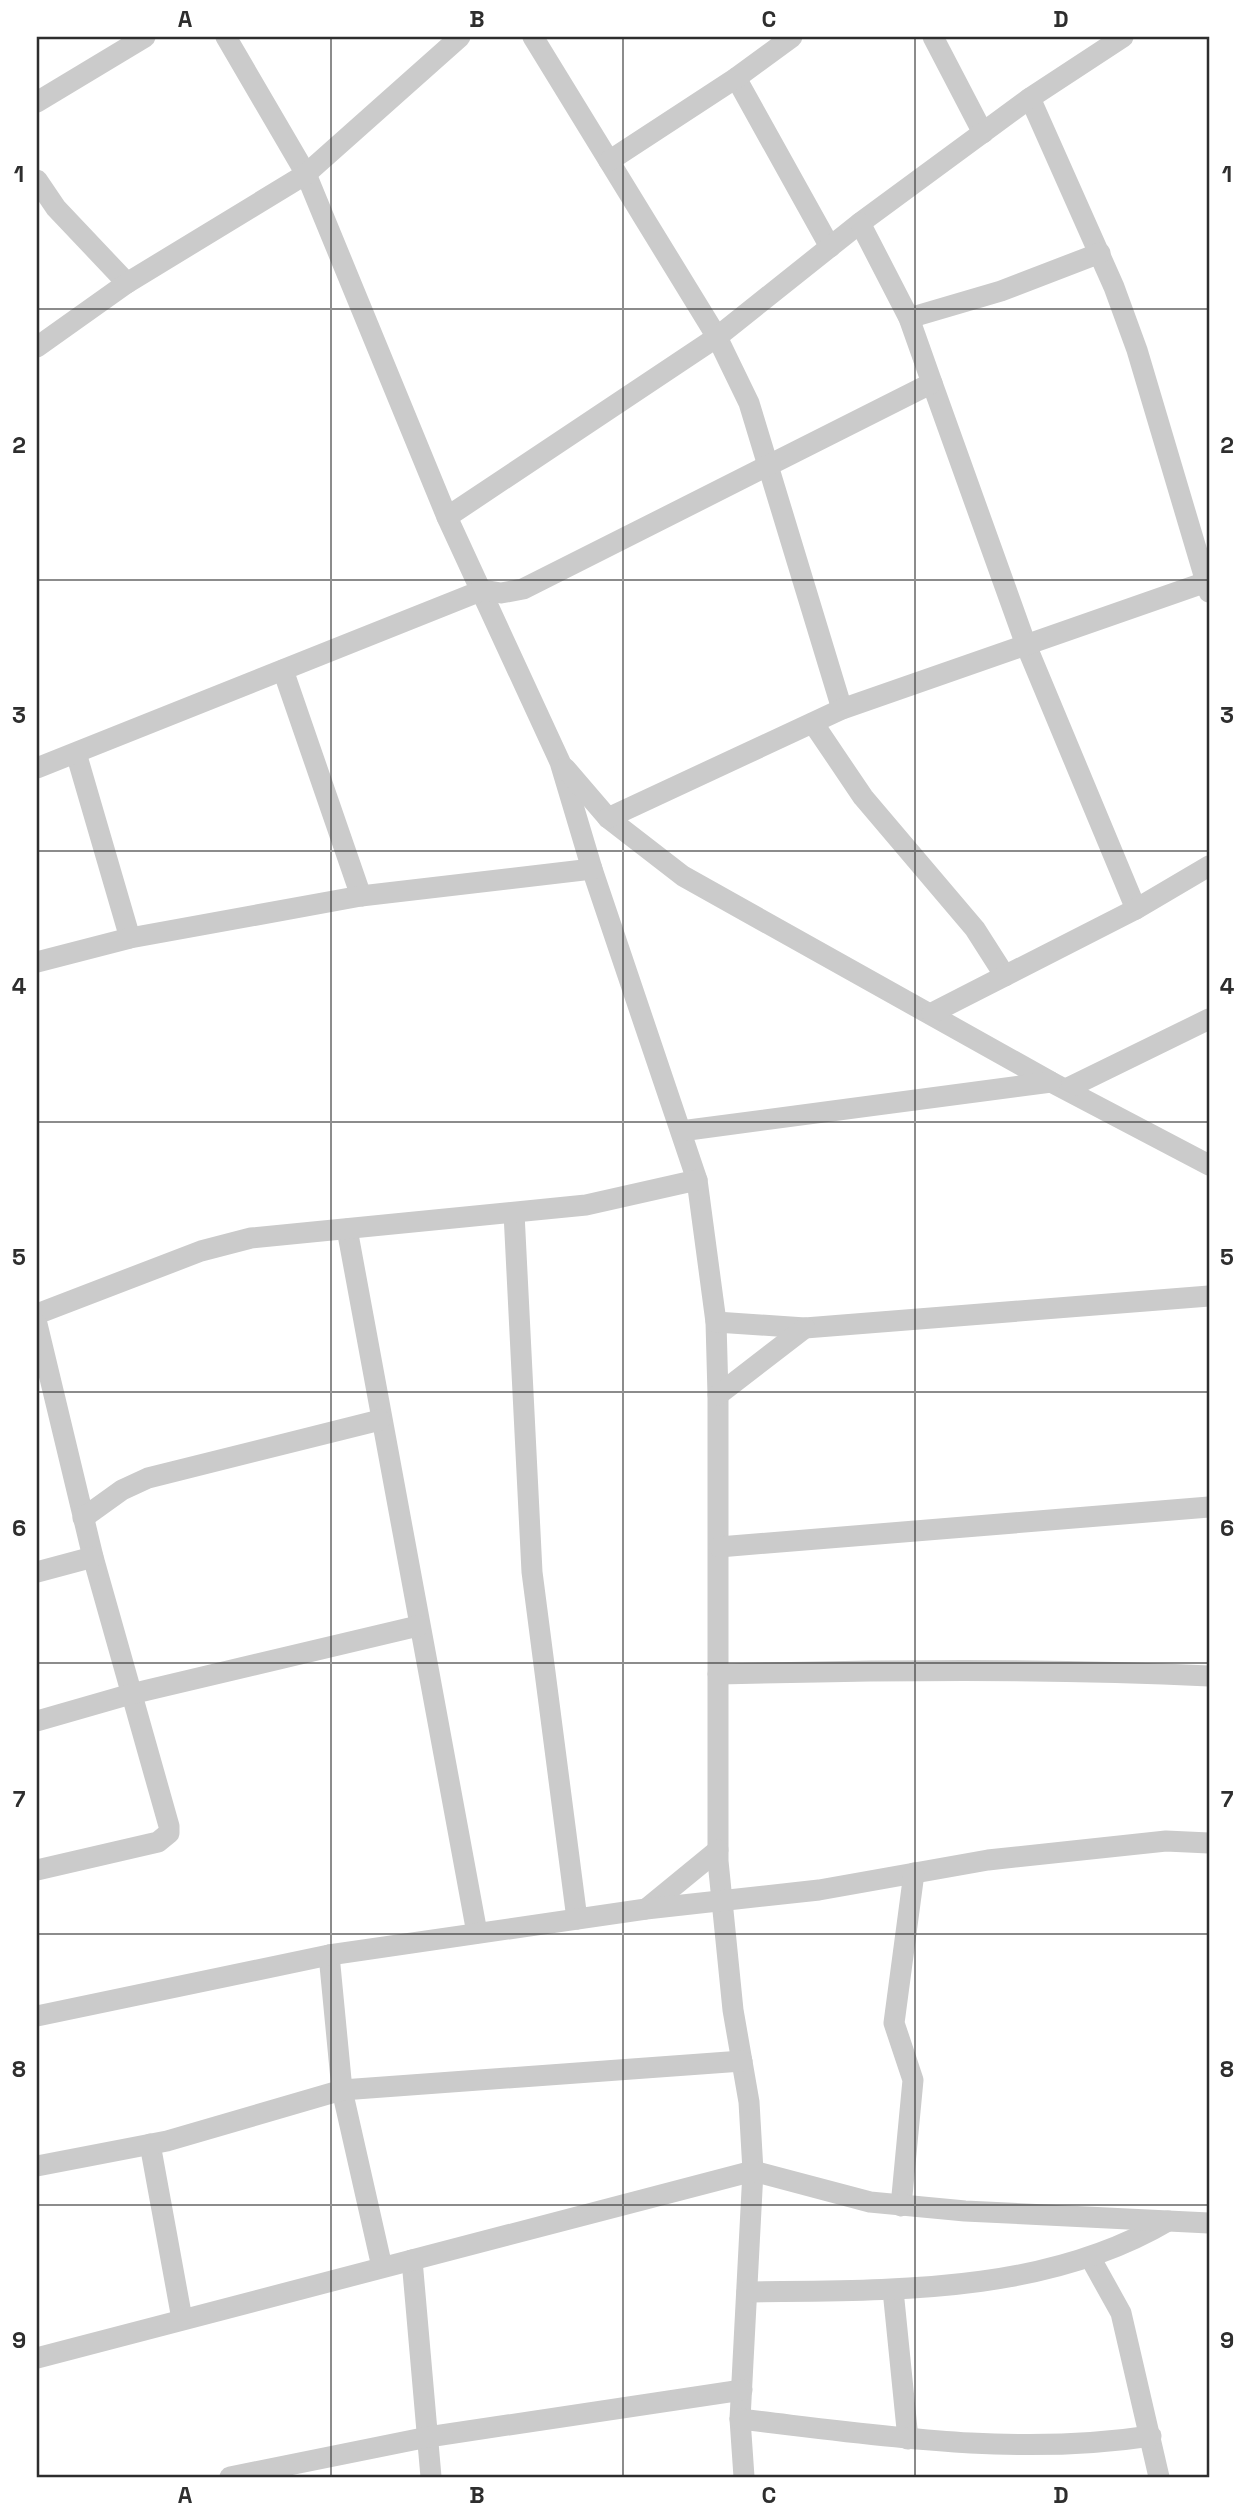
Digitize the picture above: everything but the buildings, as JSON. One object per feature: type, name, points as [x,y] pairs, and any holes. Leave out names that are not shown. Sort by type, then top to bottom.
[{"type":"street","points":[[37,102],[145,37]]},
{"type":"street","points":[[226,37],[306,173],[447,517],[484,590],[560,762],[592,869],[697,1180],[716,1322],[719,1546],[718,1850],[721,1900],[749,2102],[753,2171],[740,2418],[744,2477]]},
{"type":"street","points":[[37,347],[127,284],[306,173],[460,37]]},
{"type":"street","points":[[533,37],[718,337],[749,403],[842,709]]},
{"type":"street","points":[[609,161],[736,78],[792,37]]},
{"type":"street","points":[[933,37],[982,133]]},
{"type":"street","points":[[447,517],[718,337],[860,223],[1030,98],[1123,37]]},
{"type":"street","points":[[736,78],[830,247]]},
{"type":"street","points":[[608,818],[842,709],[1208,585],[1136,350],[1100,253],[1030,98]]},
{"type":"street","points":[[37,180],[46,210],[127,284]]},
{"type":"street","points":[[860,223],[909,318],[1026,645],[1136,909]]},
{"type":"street","points":[[909,318],[1001,291],[1100,253]]},
{"type":"street","points":[[37,768],[484,590],[501,593],[523,589],[932,383]]},
{"type":"street","points":[[284,670],[361,896]]},
{"type":"street","points":[[813,723],[863,797],[975,929],[1005,976]]},
{"type":"street","points":[[76,752],[130,938]]},
{"type":"street","points":[[560,762],[608,818],[683,876],[1059,1085],[1209,1164]]},
{"type":"street","points":[[932,1013],[1136,909],[1209,866]]},
{"type":"street","points":[[37,962],[130,938],[361,896],[592,869]]},
{"type":"street","points":[[681,1131],[1059,1085],[1209,1019]]},
{"type":"street","points":[[37,1314],[201,1251],[251,1237],[586,1205],[697,1180]]},
{"type":"street","points":[[514,1213],[532,1572],[577,1919]]},
{"type":"street","points":[[347,1228],[380,1420],[477,1933]]},
{"type":"street","points":[[716,1322],[805,1328],[1209,1296]]},
{"type":"street","points":[[37,1324],[93,1557],[168,1818],[169,1833],[158,1842],[37,1870]]},
{"type":"street","points":[[718,1395],[805,1328]]},
{"type":"street","points":[[83,1518],[122,1490],[148,1478],[380,1420]]},
{"type":"street","points":[[719,1546],[1209,1507]]},
{"type":"street","points":[[37,1572],[93,1557]]},
{"type":"street","points":[[37,1721],[131,1694],[418,1626]]},
{"type":"street","points":[[718,1674],[960,1669],[1094,1670],[1209,1676]]},
{"type":"street","points":[[37,2016],[329,1955],[477,1933],[646,1909],[819,1890],[988,1860],[1166,1841],[1209,1843]]},
{"type":"street","points":[[646,1909],[718,1850]]},
{"type":"street","points":[[901,2206],[913,2088],[894,2023],[914,1873]]},
{"type":"street","points":[[329,1955],[342,2090],[382,2267]]},
{"type":"street","points":[[37,2166],[150,2144],[342,2090],[742,2061]]},
{"type":"street","points":[[150,2144],[182,2319]]},
{"type":"street","points":[[37,2358],[753,2171],[870,2203],[1209,2223]]},
{"type":"street","points":[[747,2292],[893,2290],[994,2279],[1091,2259],[1135,2241],[1168,2221]]},
{"type":"street","points":[[1091,2259],[1121,2312],[1159,2477]]},
{"type":"street","points":[[412,2260],[431,2477]]},
{"type":"street","points":[[893,2290],[908,2439]]},
{"type":"street","points":[[230,2477],[428,2437],[742,2390]]},
{"type":"street","points":[[740,2418],[908,2439],[1052,2446],[1151,2437]]}]
